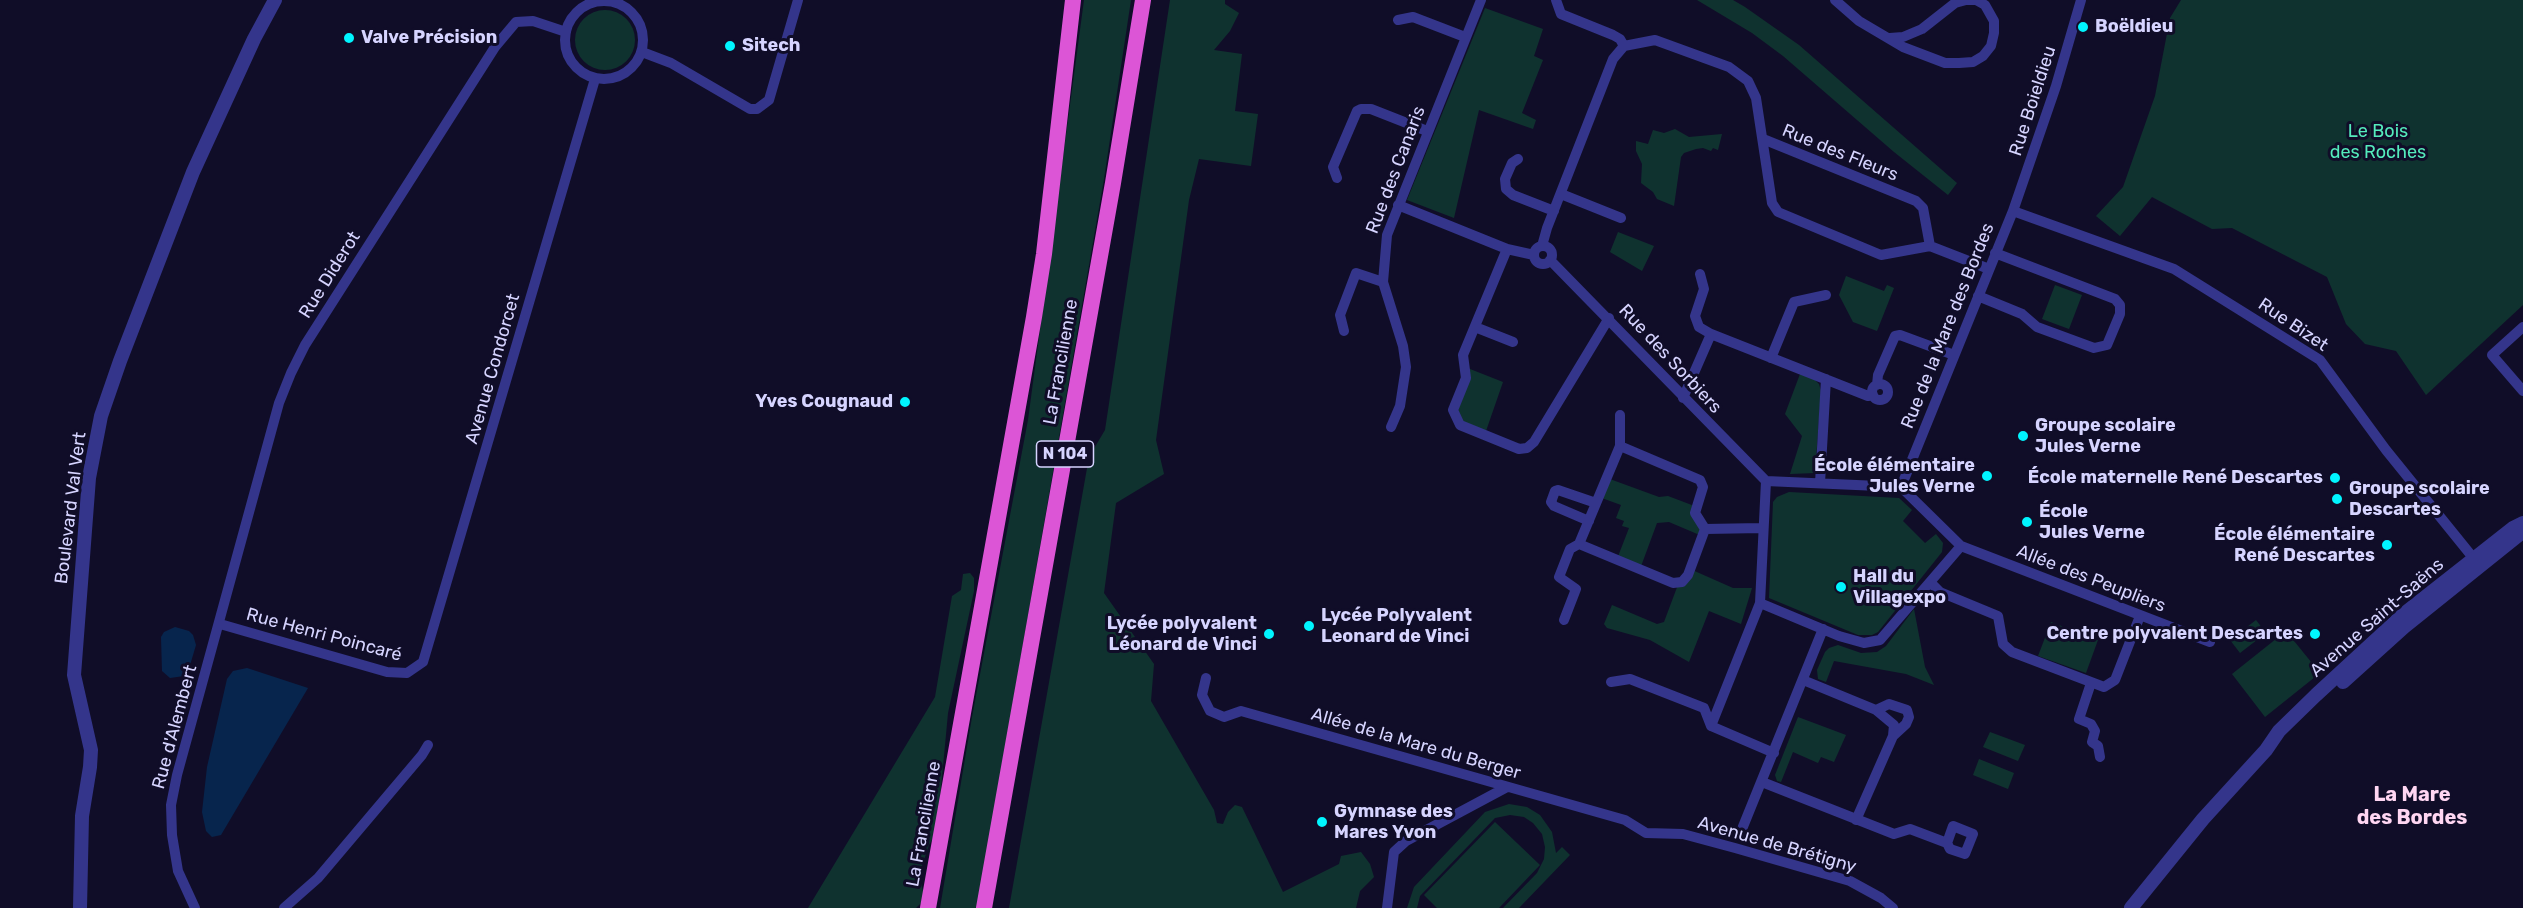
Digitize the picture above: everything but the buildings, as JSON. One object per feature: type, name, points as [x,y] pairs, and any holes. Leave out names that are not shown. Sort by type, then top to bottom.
[{"type":"highway","name":"La Francilienne","points":[[928,908],[1034,317],[1044,254],[1073,0]]},
{"type":"highway","name":"La Francilienne","points":[[984,908],[1113,183],[1143,0]]},
{"type":"street","name":"Boulevard Val Vert","points":[[80,908],[82,816],[91,750],[74,675],[89,478],[101,416],[193,172],[254,39],[275,0]]},
{"type":"street","points":[[642,52],[671,63],[750,109],[764,106],[769,100],[798,0]]},
{"type":"street","name":"Rue des Canaris","points":[[1391,427],[1403,392],[1406,356],[1383,282],[1387,235],[1480,0]]},
{"type":"street","points":[[1398,205],[1507,249],[1538,250],[1613,59],[1624,46],[1620,39],[1613,35],[1561,14],[1556,0]]},
{"type":"street","points":[[1835,0],[1859,21],[1889,39],[1944,63],[1973,62],[1983,56],[1991,46],[1994,21],[1985,5],[1976,0],[1966,0],[1955,3],[1922,29],[1903,37],[1889,39]]},
{"type":"street","name":"Rue Boieldieu","points":[[2013,211],[2056,86],[2081,0]]},
{"type":"street","points":[[616,1],[636,17],[642,28],[644,40],[642,52],[629,71],[607,80],[595,79],[574,66],[565,44],[566,32],[571,20],[579,10],[591,3],[616,1]]},
{"type":"street","points":[[1398,20],[1413,17],[1465,37]]},
{"type":"street","name":"Rue Diderot","points":[[220,624],[279,403],[305,345],[495,47],[516,22],[533,21],[566,32]]},
{"type":"street","name":"Rue des Fleurs","points":[[1624,46],[1646,41],[1663,42],[1736,71],[1752,88],[1763,139],[1916,201],[1923,208],[1930,246]]},
{"type":"street","name":"Avenue Condorcet","points":[[418,667],[423,662],[447,586],[595,79]]},
{"type":"street","points":[[1337,178],[1333,167],[1357,111],[1360,109],[1371,109],[1427,131]]},
{"type":"street","points":[[1763,139],[1772,203],[1778,212],[1881,255],[1930,246],[1989,269]]},
{"type":"street","points":[[1518,159],[1512,163],[1505,179],[1506,189],[1513,195],[1554,211]]},
{"type":"street","points":[[1561,194],[1621,218]]},
{"type":"street","name":"Rue de la Mare des Bordes","points":[[1901,487],[2013,211]]},
{"type":"street","name":"Rue Bizet","points":[[2013,211],[2174,269],[2320,360],[2386,450],[2477,562]]},
{"type":"street","points":[[1507,249],[1463,355],[1466,378],[1453,410],[1460,425],[1519,449],[1527,448],[1533,442],[1609,318]]},
{"type":"street","name":"Rue des Sorbiers","points":[[1538,250],[1550,249],[1552,255],[1550,260],[1766,481]]},
{"type":"street","points":[[1978,296],[2022,314],[2037,327],[2094,348],[2107,345],[2120,314],[2120,305],[2115,299],[1995,253]]},
{"type":"street","points":[[1344,331],[1340,315],[1356,273],[1383,282]]},
{"type":"street","points":[[1700,274],[1704,290],[1696,310],[1695,322],[1699,327],[1711,334],[1868,396],[1875,390],[1878,375],[1895,336],[1900,335],[1954,355]]},
{"type":"street","points":[[1771,358],[1794,302],[1826,295]]},
{"type":"street","points":[[1475,327],[1512,342]]},
{"type":"street","points":[[2523,327],[2492,355],[2523,392]]},
{"type":"street","points":[[1683,398],[1711,334]]},
{"type":"street","points":[[1820,483],[1826,379]]},
{"type":"street","points":[[1564,620],[1576,589],[1559,577],[1570,549],[1580,544],[1620,446],[1620,416]]},
{"type":"street","points":[[1620,446],[1700,480],[1703,487],[1695,513],[1705,529]]},
{"type":"street","points":[[1711,726],[1760,603],[1766,481],[1901,487],[1961,546],[1880,640],[1864,644],[1760,603]]},
{"type":"street","points":[[1589,521],[1554,506],[1551,502],[1558,490],[1596,503]]},
{"type":"street","name":"Avenue Saint-Saëns","points":[[2131,908],[2203,819],[2266,750],[2513,528],[2523,523]]},
{"type":"street","points":[[1705,529],[1762,528]]},
{"type":"street","points":[[1580,544],[1673,583],[1682,582],[1688,575],[1705,529]]},
{"type":"street","name":"Avenue Saint-Saëns","points":[[2477,562],[2523,531]]},
{"type":"street","name":"Allée des Peupliers","points":[[1961,546],[2210,642]]},
{"type":"street","points":[[1930,582],[1940,591],[1998,616],[2003,644],[2012,652],[2104,687],[2115,680],[2140,616]]},
{"type":"street","name":"Rue Henri Poincaré","points":[[220,624],[387,672],[407,673],[418,667]]},
{"type":"street","name":"Rue d'Alembert","points":[[195,908],[178,871],[172,835],[171,805],[177,775],[220,624]]},
{"type":"street","points":[[1740,834],[1823,628]]},
{"type":"street","name":"Allée de la Mare du Berger","points":[[1206,678],[1202,695],[1210,711],[1224,717],[1241,711],[1625,820],[1646,833]]},
{"type":"street","points":[[1611,682],[1630,679],[1704,708],[1711,726],[1774,753]]},
{"type":"street","points":[[1803,680],[1876,710],[1894,725],[1893,736],[1856,820]]},
{"type":"street","points":[[2091,683],[2079,718],[2091,724],[2095,731],[2092,742],[2098,747],[2100,757]]},
{"type":"street","points":[[1876,710],[1888,704],[1895,704],[1907,710],[1909,717],[1906,724],[1893,736]]},
{"type":"street","points":[[285,908],[318,878],[428,745]]},
{"type":"street","points":[[1762,782],[1894,834],[1910,829],[1947,843]]},
{"type":"street","points":[[1387,908],[1395,852],[1406,841],[1507,787]]},
{"type":"street","name":"Avenue de Brétigny","points":[[1646,833],[1683,834],[1850,881],[1881,898],[1893,908]]},
{"type":"green space","points":[[1084,0],[1131,0],[1104,179],[977,908],[940,908],[972,717],[1028,420]]},
{"type":"green space","points":[[1170,0],[1225,0],[1225,4],[1239,13],[1230,31],[1214,50],[1242,54],[1235,111],[1258,114],[1251,166],[1199,159],[1189,200],[1156,440],[1164,474],[1116,503],[1104,593],[1154,664],[1151,701],[1214,810],[1217,823],[1223,824],[1228,812],[1235,805],[1242,807],[1283,892],[1339,864],[1341,856],[1361,852],[1370,864],[1374,877],[1360,891],[1356,908],[1009,908],[1089,457],[1105,430]]},
{"type":"green space","points":[[1697,0],[1733,0],[1799,45],[1957,183],[1948,195],[1894,152],[1783,56],[1752,33]]},
{"type":"green space","name":"Le Bois des Roches","points":[[2181,0],[2523,0],[2523,305],[2426,395],[2396,351],[2365,344],[2346,324],[2327,277],[2232,228],[2212,229],[2152,197],[2120,236],[2096,216],[2123,187],[2155,96],[2170,18]]},
{"type":"green space","points":[[1485,8],[1543,29],[1534,56],[1543,60],[1522,113],[1536,120],[1533,129],[1479,110],[1454,218],[1407,200]]},
{"type":"green space","points":[[599,10],[611,10],[622,15],[630,23],[635,40],[633,52],[622,65],[611,70],[599,70],[588,65],[580,57],[575,46],[575,34],[580,23],[588,15]]},
{"type":"green space","points":[[1675,129],[1689,137],[1722,134],[1718,150],[1696,149],[1684,153],[1681,157],[1674,206],[1657,199],[1653,192],[1641,183],[1642,164],[1636,151],[1636,141],[1648,144],[1653,130],[1664,133]]},
{"type":"green space","points":[[1618,232],[1654,246],[1642,271],[1610,252]]},
{"type":"green space","points":[[1846,276],[1884,291],[1887,285],[1894,288],[1877,331],[1853,322],[1839,295]]},
{"type":"green space","points":[[2055,285],[2082,295],[2069,329],[2042,319]]},
{"type":"green space","points":[[1470,369],[1503,382],[1486,431],[1463,422],[1458,410]]},
{"type":"green space","points":[[1800,374],[1814,379],[1821,391],[1815,473],[1790,474],[1802,436],[1785,414]]},
{"type":"green space","points":[[1607,478],[1659,497],[1668,496],[1697,507],[1702,536],[1669,522],[1657,523],[1640,569],[1617,559],[1629,528],[1622,526],[1624,521],[1616,518],[1621,505],[1599,497]]},
{"type":"green space","points":[[1789,492],[1899,498],[1912,510],[1903,521],[1925,543],[1936,534],[1943,543],[1942,552],[1878,632],[1872,635],[1858,635],[1769,598],[1773,502],[1777,497]]},
{"type":"green space","points":[[1690,569],[1733,588],[1752,588],[1741,624],[1709,611],[1689,662],[1650,640],[1607,628],[1604,624],[1612,605],[1657,624],[1664,622],[1679,582]]},
{"type":"green space","points":[[970,573],[974,578],[974,591],[948,713],[935,835],[929,845],[919,875],[925,899],[916,908],[808,908],[935,697],[952,596],[961,590],[963,574]]},
{"type":"green space","points":[[1914,609],[1925,667],[1934,685],[1906,674],[1834,661],[1826,682],[1818,679],[1817,670],[1829,648],[1838,645],[1861,653],[1877,652],[1886,646]]},
{"type":"green space","points":[[2256,620],[2266,633],[2240,653],[2230,640]]},
{"type":"green space","points":[[2051,622],[2098,640],[2086,673],[2038,656]]},
{"type":"green space","points":[[2286,631],[2320,673],[2265,717],[2232,674]]},
{"type":"green space","points":[[1798,717],[1846,735],[1834,762],[1821,757],[1818,763],[1793,752],[1781,782],[1777,781],[1775,775]]},
{"type":"green space","points":[[1990,732],[2025,745],[2018,761],[1983,747]]},
{"type":"green space","points":[[1979,759],[2014,773],[2008,789],[1973,775]]},
{"type":"green space","points":[[1509,804],[1527,807],[1540,815],[1552,832],[1556,853],[1562,847],[1570,855],[1519,908],[1503,908],[1537,873],[1544,859],[1545,847],[1542,834],[1533,823],[1524,817],[1510,815],[1495,818],[1420,896],[1417,908],[1407,908],[1414,887],[1485,812]]},
{"type":"green space","points":[[1495,822],[1540,865],[1499,908],[1437,908],[1424,895]]},
{"type":"water","points":[[175,627],[189,631],[196,645],[188,672],[184,676],[170,678],[162,671],[161,637],[164,632]]},
{"type":"water","points":[[247,668],[308,688],[221,835],[212,837],[206,831],[202,812],[207,767],[227,679],[233,671]]},
{"type":"place","name":"Boëldieu","points":[[2083,27]]},
{"type":"place","name":"Valve Précision","points":[[349,38]]},
{"type":"place","name":"Sitech","points":[[730,46]]},
{"type":"place","name":"Yves Cougnaud","points":[[905,402]]},
{"type":"place","name":"Groupe scolaire Jules Verne","points":[[2023,436]]},
{"type":"place","name":"École élémentaire Jules Verne","points":[[1987,476]]},
{"type":"place","name":"École maternelle René Descartes","points":[[2335,478]]},
{"type":"place","name":"Groupe scolaire Descartes","points":[[2337,499]]},
{"type":"place","name":"École Jules Verne","points":[[2027,522]]},
{"type":"place","name":"École élémentaire René Descartes","points":[[2387,545]]},
{"type":"place","name":"Hall du Villagexpo","points":[[1841,587]]},
{"type":"place","name":"Lycée Polyvalent Leonard de Vinci","points":[[1309,626]]},
{"type":"place","name":"Lycée polyvalent Léonard de Vinci","points":[[1269,634]]},
{"type":"place","name":"Centre polyvalent Descartes","points":[[2315,634]]},
{"type":"place","name":"Gymnase des Mares Yvon","points":[[1322,822]]},
{"type":"district","name":"La Mare des Bordes","points":[[2412,806]]}]
